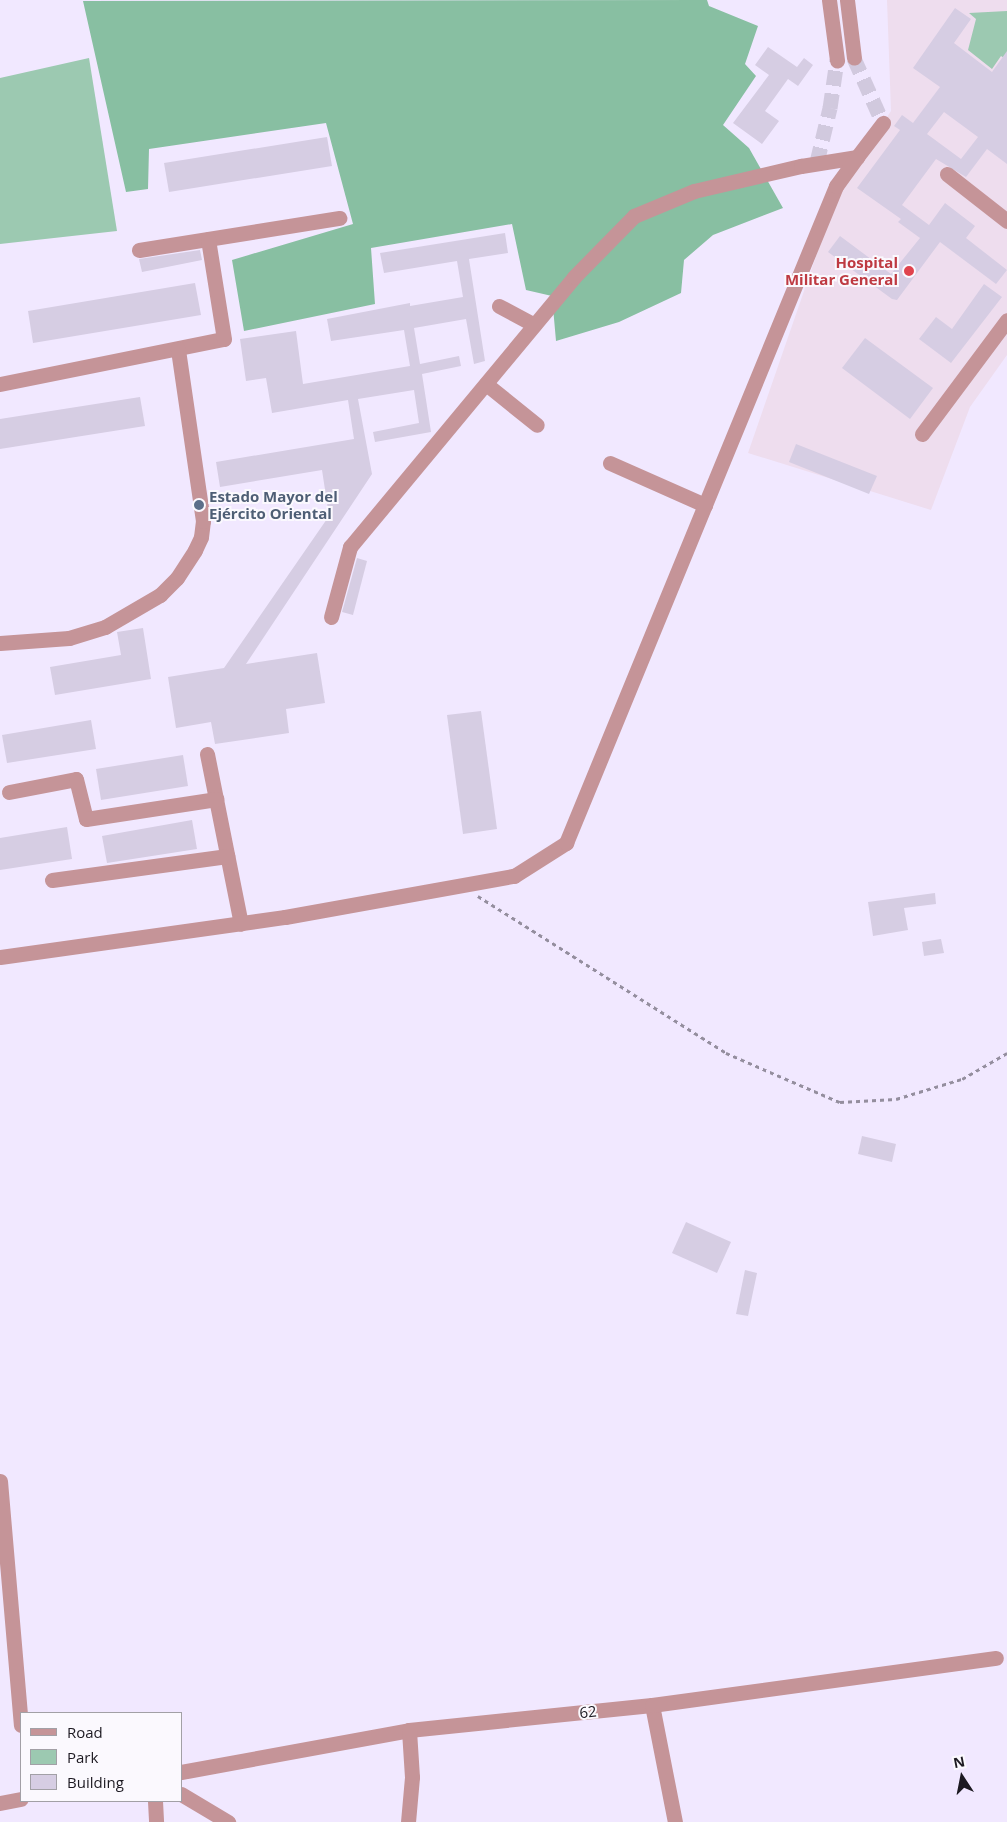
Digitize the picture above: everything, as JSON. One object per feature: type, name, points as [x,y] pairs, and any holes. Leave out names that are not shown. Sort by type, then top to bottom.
[{"type":"street","points":[[829,0],[837,60]]},
{"type":"street","points":[[847,0],[854,58]]},
{"type":"street","points":[[0,957],[241,924],[514,876],[566,843],[836,186],[883,124]]},
{"type":"street","points":[[332,617],[350,547],[574,277],[634,216],[694,191],[817,162],[857,157]]},
{"type":"street","points":[[947,174],[1007,221]]},
{"type":"street","points":[[139,250],[339,218]]},
{"type":"street","points":[[0,384],[224,339],[208,240]]},
{"type":"street","points":[[499,306],[534,325]]},
{"type":"street","points":[[922,434],[1007,320]]},
{"type":"street","points":[[0,643],[68,638],[105,628],[160,595],[177,578],[195,550],[201,537],[203,520],[178,349]]},
{"type":"street","points":[[486,384],[537,425]]},
{"type":"street","points":[[610,463],[706,504]]},
{"type":"street","points":[[207,754],[241,924]]},
{"type":"street","points":[[9,792],[76,779],[86,819],[216,799]]},
{"type":"street","points":[[52,880],[228,856]]},
{"type":"street","points":[[0,1481],[20,1713]]},
{"type":"street","name":"62","points":[[182,1772],[408,1730],[652,1705],[996,1658]]},
{"type":"street","points":[[652,1705],[675,1822]]},
{"type":"street","points":[[408,1730],[412,1777],[408,1822]]},
{"type":"street","points":[[182,1795],[228,1822]]},
{"type":"street","points":[[0,1803],[20,1799]]},
{"type":"street","points":[[156,1802],[156,1822]]},
{"type":"path","points":[[462,886],[726,1053],[840,1102],[896,1099],[962,1079],[1007,1053]]},
{"type":"shaded area","name":"Hospital Militar General","points":[[887,0],[1007,0],[1007,355],[970,407],[931,510],[748,453],[840,187],[891,111]]},
{"type":"green space","points":[[707,0],[709,6],[758,26],[745,64],[756,76],[723,125],[749,148],[783,208],[713,235],[684,260],[681,293],[619,322],[556,341],[552,296],[526,290],[512,224],[371,248],[375,304],[244,331],[232,260],[353,224],[326,123],[149,149],[148,189],[126,192],[83,1]]},
{"type":"green space","points":[[1007,11],[1007,60],[1001,56],[992,69],[968,50],[976,19],[969,13]]},
{"type":"green space","points":[[89,58],[117,231],[0,244],[0,78]]},
{"type":"building","points":[[955,8],[971,19],[954,43],[992,72],[1007,51],[1007,164],[987,149],[966,177],[936,159],[902,205],[929,225],[945,203],[975,226],[966,238],[1007,270],[996,284],[940,242],[897,300],[892,299],[828,252],[840,236],[891,274],[920,238],[898,222],[901,219],[857,188],[900,130],[894,126],[902,115],[913,123],[940,87],[913,68]],"holes":[[[944,112],[978,137],[961,159],[927,134]]]},
{"type":"building","points":[[768,47],[797,67],[804,58],[813,65],[798,86],[788,79],[765,111],[779,121],[762,144],[733,123],[769,75],[755,65]]},
{"type":"building","points":[[327,137],[332,166],[169,192],[164,163]]},
{"type":"building","points":[[505,233],[508,253],[469,259],[485,361],[474,364],[466,319],[414,328],[420,364],[459,356],[461,366],[422,374],[431,432],[375,442],[373,432],[419,423],[414,390],[358,399],[372,474],[246,664],[317,653],[325,703],[286,709],[289,733],[215,744],[211,722],[176,728],[168,677],[224,668],[329,516],[322,470],[220,487],[216,462],[354,439],[348,400],[272,413],[266,378],[246,381],[240,339],[296,331],[303,384],[410,366],[404,330],[331,341],[327,319],[410,303],[410,306],[463,297],[457,261],[384,273],[380,253]]},
{"type":"building","points":[[200,250],[202,260],[142,272],[139,259]]},
{"type":"building","points":[[195,283],[201,315],[33,343],[28,311]]},
{"type":"building","points":[[984,284],[1002,297],[951,363],[919,339],[936,317],[952,329]]},
{"type":"building","points":[[865,338],[933,388],[910,419],[842,368]]},
{"type":"building","points":[[140,397],[145,426],[0,449],[0,419]]},
{"type":"building","points":[[796,444],[877,476],[869,494],[789,462]]},
{"type":"building","points":[[357,558],[367,561],[353,615],[342,612]]},
{"type":"building","points":[[143,628],[151,679],[55,695],[50,667],[121,655],[117,632]]},
{"type":"building","points":[[481,711],[497,829],[463,834],[447,715]]},
{"type":"building","points":[[91,720],[96,749],[7,763],[2,735]]},
{"type":"building","points":[[183,755],[188,786],[101,800],[96,769]]},
{"type":"building","points":[[192,820],[197,849],[107,863],[102,836]]},
{"type":"building","points":[[67,827],[72,859],[0,870],[0,838]]},
{"type":"building","points":[[935,893],[936,904],[904,908],[908,930],[873,936],[868,902]]},
{"type":"building","points":[[941,939],[944,953],[924,956],[922,942]]},
{"type":"building","points":[[862,1136],[896,1144],[892,1162],[858,1154]]},
{"type":"building","points":[[686,1222],[731,1242],[717,1273],[672,1253]]},
{"type":"building","points":[[745,1270],[757,1273],[748,1316],[736,1314]]},
{"type":"tunnel","points":[[854,58],[883,123]]},
{"type":"tunnel","points":[[817,162],[830,108],[837,60]]},
{"type":"place","name":"Hospital Militar General","points":[[909,271]]},
{"type":"place","name":"Estado Mayor del Ejército Oriental","points":[[199,505]]}]
